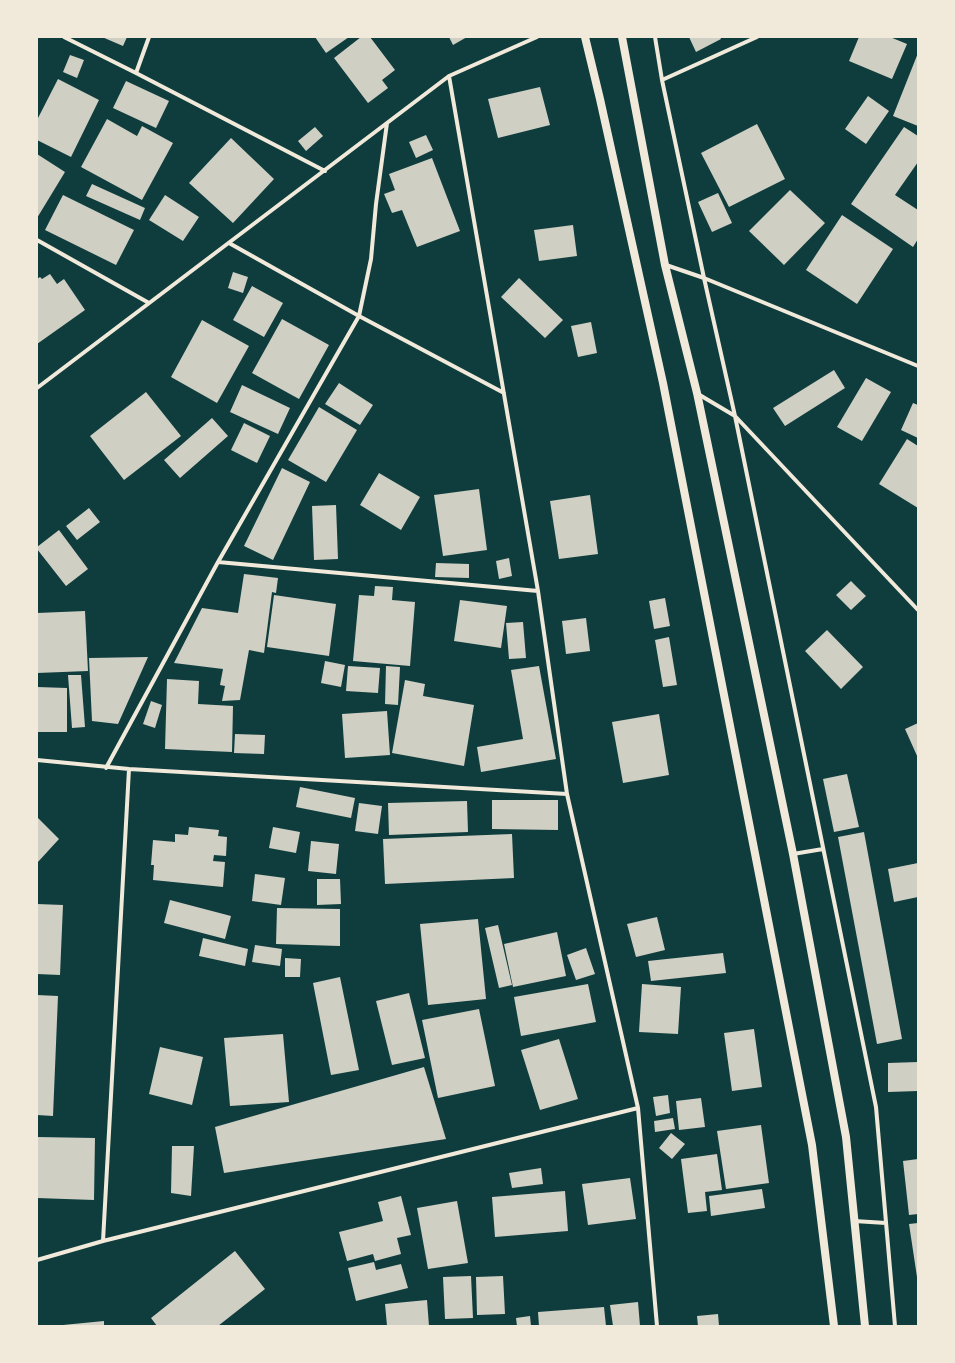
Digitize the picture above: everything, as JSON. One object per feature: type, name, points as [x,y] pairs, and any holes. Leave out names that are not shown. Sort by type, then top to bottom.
[{"type":"main road","points":[[585,37],[664,383],[803,1098],[812,1145],[834,1326]]},
{"type":"main road","points":[[622,37],[665,265],[697,393],[792,854],[846,1137],[865,1326]]},
{"type":"street","points":[[64,37],[324,171]]},
{"type":"street","points":[[136,73],[150,37]]},
{"type":"street","points":[[37,388],[449,76],[537,37]]},
{"type":"street","points":[[655,37],[662,80],[735,416],[876,1107],[895,1326]]},
{"type":"street","points":[[662,80],[757,37]]},
{"type":"street","points":[[449,76],[538,591],[567,794],[638,1108],[657,1326]]},
{"type":"street","points":[[106,768],[218,562],[359,316],[371,259],[376,204],[387,123]]},
{"type":"street","points":[[37,240],[149,303]]},
{"type":"street","points":[[228,243],[359,316],[504,393]]},
{"type":"street","points":[[665,265],[704,278],[918,366]]},
{"type":"street","points":[[697,393],[735,416],[918,610]]},
{"type":"street","points":[[218,562],[538,591]]},
{"type":"street","points":[[37,760],[106,768],[567,794]]},
{"type":"street","points":[[103,1241],[129,769]]},
{"type":"street","points":[[792,854],[823,849]]},
{"type":"street","points":[[37,1260],[103,1241],[638,1108]]},
{"type":"street","points":[[854,1220],[886,1223]]},
{"type":"building","points":[[102,37],[127,37],[123,46]]},
{"type":"building","points":[[315,37],[349,37],[326,53]]},
{"type":"building","points":[[361,37],[370,37],[395,70],[382,80],[388,88],[368,103],[334,58]]},
{"type":"building","points":[[449,37],[467,37],[453,45]]},
{"type":"building","points":[[689,37],[720,37],[721,39],[696,52]]},
{"type":"building","points":[[859,37],[890,37],[907,44],[892,79],[849,61]]},
{"type":"building","points":[[918,53],[918,126],[893,116]]},
{"type":"building","points":[[70,55],[84,60],[77,78],[63,72]]},
{"type":"building","points":[[58,79],[99,100],[71,157],[37,140],[37,120]]},
{"type":"building","points":[[126,81],[169,101],[156,128],[113,108]]},
{"type":"building","points":[[540,87],[550,125],[498,138],[488,99]]},
{"type":"building","points":[[868,96],[889,111],[866,144],[845,129]]},
{"type":"building","points":[[107,119],[137,136],[142,126],[173,143],[142,200],[81,167]]},
{"type":"building","points":[[757,124],[785,179],[729,207],[701,153]]},
{"type":"building","points":[[315,127],[323,136],[306,151],[298,141]]},
{"type":"building","points":[[904,127],[918,136],[918,162],[895,195],[918,210],[918,239],[913,247],[851,204]]},
{"type":"building","points":[[426,135],[433,150],[416,158],[409,142]]},
{"type":"building","points":[[231,138],[274,179],[233,223],[189,183]]},
{"type":"building","points":[[37,154],[65,172],[37,218]]},
{"type":"building","points":[[432,158],[460,231],[417,247],[402,210],[392,213],[384,194],[395,190],[389,174]]},
{"type":"building","points":[[92,184],[145,208],[140,220],[86,196]]},
{"type":"building","points":[[790,190],[825,223],[784,265],[749,231]]},
{"type":"building","points":[[718,193],[732,223],[712,232],[698,202]]},
{"type":"building","points":[[63,195],[134,230],[116,265],[45,230]]},
{"type":"building","points":[[165,195],[199,217],[183,241],[149,220]]},
{"type":"building","points":[[842,215],[893,249],[857,304],[806,270]]},
{"type":"building","points":[[573,225],[577,256],[539,261],[534,230]]},
{"type":"building","points":[[233,272],[248,277],[243,293],[228,288]]},
{"type":"building","points":[[50,274],[57,284],[64,279],[85,310],[37,344],[37,279],[40,277],[42,279]]},
{"type":"building","points":[[519,278],[563,320],[545,338],[501,297]]},
{"type":"building","points":[[252,286],[283,303],[264,337],[233,320]]},
{"type":"building","points":[[282,319],[329,345],[299,399],[252,373]]},
{"type":"building","points":[[202,320],[249,346],[217,403],[171,377]]},
{"type":"building","points":[[591,322],[597,353],[578,357],[571,326]]},
{"type":"building","points":[[834,370],[845,388],[785,426],[773,408]]},
{"type":"building","points":[[866,378],[891,392],[862,441],[837,427]]},
{"type":"building","points":[[339,383],[373,405],[360,425],[325,404]]},
{"type":"building","points":[[242,385],[290,408],[278,434],[230,412]]},
{"type":"building","points":[[146,392],[181,436],[124,480],[90,436]]},
{"type":"building","points":[[913,403],[918,405],[918,438],[901,430]]},
{"type":"building","points":[[319,407],[357,430],[326,482],[288,460]]},
{"type":"building","points":[[212,418],[228,436],[180,478],[164,460]]},
{"type":"building","points":[[244,423],[270,436],[257,463],[231,450]]},
{"type":"building","points":[[907,439],[918,446],[918,508],[879,484]]},
{"type":"building","points":[[282,468],[310,482],[273,560],[244,546]]},
{"type":"building","points":[[379,473],[420,497],[401,530],[360,505]]},
{"type":"building","points":[[479,489],[487,550],[443,556],[434,495]]},
{"type":"building","points":[[590,495],[598,554],[559,559],[550,501]]},
{"type":"building","points":[[336,505],[338,559],[314,560],[312,506]]},
{"type":"building","points":[[89,508],[100,522],[77,540],[66,526]]},
{"type":"building","points":[[59,530],[88,569],[66,586],[37,549],[37,547]]},
{"type":"building","points":[[509,558],[512,576],[499,579],[496,561]]},
{"type":"building","points":[[436,563],[469,564],[469,578],[435,577]]},
{"type":"building","points":[[244,574],[278,578],[276,593],[272,592],[264,653],[249,650],[240,700],[222,701],[225,686],[220,685],[223,669],[174,663],[202,608],[238,613]]},
{"type":"building","points":[[851,581],[866,596],[851,610],[836,595]]},
{"type":"building","points":[[375,586],[393,587],[392,600],[415,602],[410,666],[353,661],[359,595],[374,596]]},
{"type":"building","points":[[274,595],[336,604],[329,656],[267,647]]},
{"type":"building","points":[[665,598],[670,626],[654,629],[649,601]]},
{"type":"building","points":[[460,600],[507,606],[501,648],[454,641]]},
{"type":"building","points":[[85,611],[88,671],[37,673],[37,613]]},
{"type":"building","points":[[586,618],[590,651],[566,654],[562,621]]},
{"type":"building","points":[[523,622],[526,658],[509,659],[506,623]]},
{"type":"building","points":[[827,630],[863,667],[841,689],[805,651]]},
{"type":"building","points":[[669,637],[677,685],[663,687],[655,640]]},
{"type":"building","points":[[148,657],[118,724],[92,721],[89,658]]},
{"type":"building","points":[[325,661],[345,665],[341,687],[321,683]]},
{"type":"building","points":[[348,666],[380,668],[378,693],[346,691]]},
{"type":"building","points":[[386,666],[400,667],[398,705],[385,704]]},
{"type":"building","points":[[539,666],[556,759],[481,772],[477,747],[523,739],[511,670]]},
{"type":"building","points":[[68,675],[81,675],[85,727],[72,728]]},
{"type":"building","points":[[167,679],[199,681],[198,704],[233,706],[232,752],[165,749]]},
{"type":"building","points":[[405,680],[425,684],[423,696],[474,705],[464,766],[392,753]]},
{"type":"building","points":[[37,687],[67,688],[67,732],[37,732]]},
{"type":"building","points":[[151,701],[162,705],[155,728],[143,724]]},
{"type":"building","points":[[387,711],[390,755],[345,758],[342,714]]},
{"type":"building","points":[[659,714],[669,775],[623,783],[612,722]]},
{"type":"building","points":[[918,723],[918,758],[905,729]]},
{"type":"building","points":[[235,734],[265,735],[264,754],[234,753]]},
{"type":"building","points":[[847,774],[859,827],[834,832],[823,779]]},
{"type":"building","points":[[300,787],[355,798],[351,818],[296,807]]},
{"type":"building","points":[[492,800],[558,800],[558,830],[492,829]]},
{"type":"building","points":[[467,801],[468,832],[389,835],[388,803]]},
{"type":"building","points":[[359,803],[382,806],[378,834],[355,831]]},
{"type":"building","points":[[37,817],[59,839],[37,863]]},
{"type":"building","points":[[189,827],[219,830],[218,836],[227,837],[226,856],[214,855],[213,861],[225,862],[223,887],[153,880],[154,865],[151,865],[153,840],[175,842],[175,834],[188,835]]},
{"type":"building","points":[[273,827],[300,832],[296,853],[269,848]]},
{"type":"building","points":[[864,832],[902,1039],[877,1044],[838,837]]},
{"type":"building","points":[[512,834],[514,878],[385,884],[383,839]]},
{"type":"building","points":[[311,841],[339,844],[336,874],[308,871]]},
{"type":"building","points":[[918,863],[918,897],[894,902],[888,869]]},
{"type":"building","points":[[255,874],[285,878],[281,905],[252,901]]},
{"type":"building","points":[[317,879],[340,879],[341,904],[317,905]]},
{"type":"building","points":[[170,900],[231,916],[225,939],[164,923]]},
{"type":"building","points":[[37,904],[63,905],[60,975],[37,974]]},
{"type":"building","points":[[277,908],[340,909],[340,946],[276,944]]},
{"type":"building","points":[[657,917],[665,950],[636,957],[627,924]]},
{"type":"building","points":[[478,919],[486,999],[428,1005],[420,924]]},
{"type":"building","points":[[498,925],[512,985],[499,988],[485,928]]},
{"type":"building","points":[[557,932],[566,976],[513,987],[504,944]]},
{"type":"building","points":[[203,938],[248,949],[245,966],[199,956]]},
{"type":"building","points":[[255,945],[282,949],[280,966],[252,962]]},
{"type":"building","points":[[586,948],[595,974],[576,980],[567,955]]},
{"type":"building","points":[[723,953],[726,973],[651,981],[648,961]]},
{"type":"building","points":[[285,958],[301,959],[300,977],[285,977]]},
{"type":"building","points":[[340,977],[359,1070],[331,1075],[313,983]]},
{"type":"building","points":[[588,984],[596,1022],[521,1036],[514,997]]},
{"type":"building","points":[[642,984],[681,987],[678,1034],[639,1032]]},
{"type":"building","points":[[409,993],[425,1058],[392,1065],[376,1001]]},
{"type":"building","points":[[37,995],[58,996],[53,1116],[37,1115]]},
{"type":"building","points":[[479,1009],[495,1086],[438,1098],[422,1020]]},
{"type":"building","points":[[754,1029],[762,1087],[732,1091],[724,1033]]},
{"type":"building","points":[[283,1034],[289,1102],[230,1106],[224,1038]]},
{"type":"building","points":[[559,1039],[578,1099],[540,1110],[521,1050]]},
{"type":"building","points":[[160,1047],[203,1057],[192,1105],[149,1094]]},
{"type":"building","points":[[918,1062],[918,1091],[888,1092],[888,1063]]},
{"type":"building","points":[[424,1067],[446,1139],[224,1173],[215,1127]]},
{"type":"building","points":[[668,1095],[670,1113],[656,1116],[653,1097]]},
{"type":"building","points":[[701,1098],[705,1127],[679,1130],[676,1101]]},
{"type":"building","points":[[673,1118],[675,1129],[655,1132],[654,1121]]},
{"type":"building","points":[[761,1125],[769,1183],[726,1189],[717,1131]]},
{"type":"building","points":[[671,1133],[685,1144],[672,1159],[659,1148]]},
{"type":"building","points":[[37,1137],[95,1138],[94,1200],[37,1198]]},
{"type":"building","points":[[172,1146],[194,1146],[191,1196],[171,1193]]},
{"type":"building","points":[[717,1154],[722,1190],[705,1192],[707,1211],[688,1213],[681,1159]]},
{"type":"building","points":[[918,1159],[918,1214],[909,1215],[903,1161]]},
{"type":"building","points":[[541,1168],[543,1184],[512,1188],[509,1173]]},
{"type":"building","points":[[630,1178],[636,1219],[588,1225],[582,1184]]},
{"type":"building","points":[[762,1189],[765,1208],[711,1216],[709,1196]]},
{"type":"building","points":[[565,1191],[568,1231],[495,1237],[492,1197]]},
{"type":"building","points":[[401,1196],[411,1235],[397,1238],[401,1254],[375,1261],[373,1254],[347,1261],[339,1232],[383,1221],[378,1202]]},
{"type":"building","points":[[457,1201],[468,1263],[428,1269],[417,1208]]},
{"type":"building","points":[[918,1223],[918,1277],[917,1277],[909,1224]]},
{"type":"building","points":[[235,1251],[265,1289],[218,1326],[157,1326],[151,1318]]},
{"type":"building","points":[[374,1262],[376,1270],[401,1264],[408,1288],[356,1301],[348,1268]]},
{"type":"building","points":[[471,1276],[473,1318],[445,1319],[443,1277]]},
{"type":"building","points":[[503,1276],[505,1314],[477,1315],[476,1277]]},
{"type":"building","points":[[427,1300],[429,1326],[387,1326],[385,1304]]},
{"type":"building","points":[[638,1302],[640,1326],[613,1326],[610,1305]]},
{"type":"building","points":[[604,1307],[606,1326],[539,1326],[538,1312]]},
{"type":"building","points":[[718,1314],[719,1326],[698,1326],[697,1316]]},
{"type":"building","points":[[530,1316],[531,1326],[517,1326],[516,1318]]},
{"type":"building","points":[[104,1321],[104,1326],[63,1326],[63,1325]]}]
